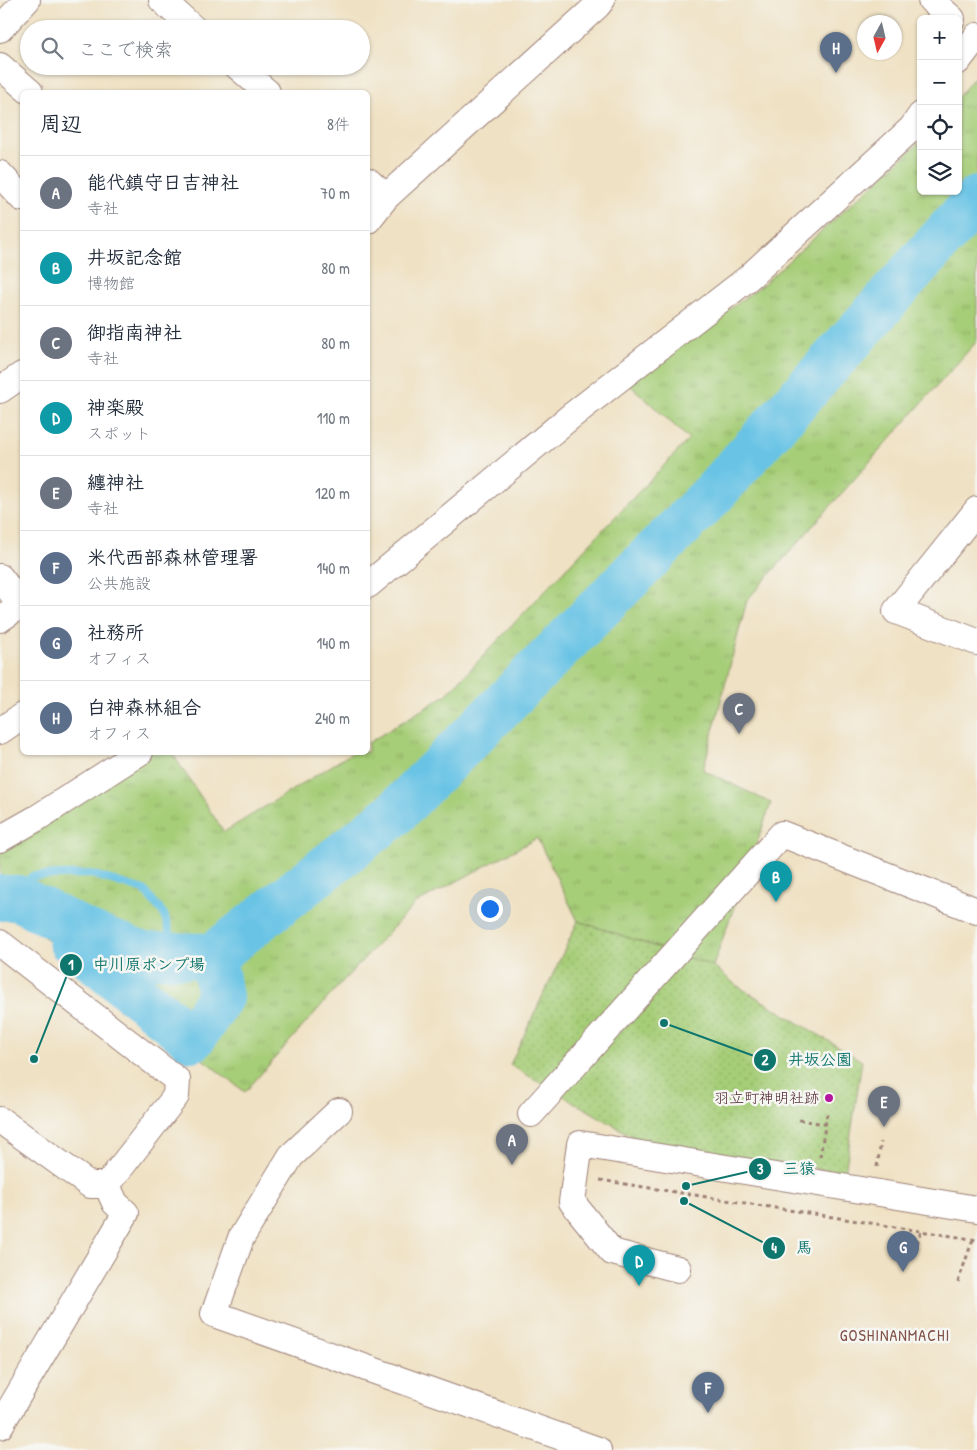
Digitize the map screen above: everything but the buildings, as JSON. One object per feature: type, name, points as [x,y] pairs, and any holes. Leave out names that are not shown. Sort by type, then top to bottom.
[{"type":"street","points":[[0,29],[27,0]]},
{"type":"street","points":[[162,0],[184,20]]},
{"type":"street","points":[[370,213],[377,189],[602,0]]},
{"type":"street","points":[[931,0],[948,15]]},
{"type":"street","points":[[959,60],[972,36]]},
{"type":"street","points":[[0,66],[28,90]]},
{"type":"street","points":[[247,75],[265,90]]},
{"type":"street","points":[[370,582],[570,417],[747,279],[912,128],[917,121]]},
{"type":"street","points":[[0,174],[20,196]]},
{"type":"street","points":[[0,390],[20,376]]},
{"type":"street","points":[[977,510],[896,610],[977,642]]},
{"type":"street","points":[[0,577],[14,609]]},
{"type":"street","points":[[0,731],[20,717]]},
{"type":"street","points":[[0,839],[37,818],[135,755]]},
{"type":"street","points":[[531,1114],[782,834],[977,911]]},
{"type":"street","points":[[0,944],[177,1080],[176,1096],[107,1185]]},
{"type":"street","points":[[339,1111],[291,1156],[241,1238],[214,1314],[598,1450]]},
{"type":"street","points":[[0,1120],[90,1185],[107,1185]]},
{"type":"street","points":[[678,1269],[612,1252],[572,1202],[580,1144],[977,1209]]},
{"type":"street","points":[[0,1426],[126,1213],[115,1203],[107,1185]]},
{"type":"path","points":[[817,1183],[827,1114]]},
{"type":"path","points":[[799,1120],[825,1124]]},
{"type":"path","points":[[575,1176],[975,1239],[958,1282]]},
{"type":"path","points":[[915,1251],[921,1231]]},
{"type":"green space","points":[[977,74],[977,341],[747,600],[703,770],[771,803],[713,966],[578,921],[537,838],[415,904],[343,981],[245,1092],[0,903],[0,839],[141,755],[173,755],[224,832],[349,755],[370,755],[370,742],[446,695],[689,439],[629,384],[762,285],[917,145],[917,195],[962,195],[962,92]]},
{"type":"green space","points":[[578,921],[713,966],[736,985],[862,1061],[845,1173],[644,1143],[510,1065]]},
{"type":"waterway","points":[[0,898],[18,898],[89,934],[143,955],[213,956],[393,815],[713,494],[977,199]]},
{"type":"waterway","points":[[18,898],[32,876],[91,874],[144,890],[164,914],[177,956]]},
{"type":"waterway","points":[[71,941],[192,1039],[220,997],[213,956]]},
{"type":"place","name":"白神森林組合","points":[[836,73]]},
{"type":"place","name":"御指南神社","points":[[739,734]]},
{"type":"place","name":"井坂記念館","points":[[776,902]]},
{"type":"place","name":"井坂公園","points":[[664,1023]]},
{"type":"place","name":"中川原ポンプ場","points":[[34,1059]]},
{"type":"place","name":"羽立町神明社跡","points":[[829,1098]]},
{"type":"place","name":"纏神社","points":[[884,1127]]},
{"type":"place","name":"能代鎮守日吉神社","points":[[512,1165]]},
{"type":"place","name":"三猿","points":[[686,1186]]},
{"type":"place","name":"馬","points":[[684,1201]]},
{"type":"place","name":"社務所","points":[[903,1272]]},
{"type":"place","name":"神楽殿","points":[[639,1286]]},
{"type":"place","name":"米代西部森林管理署","points":[[708,1413]]},
{"type":"district","name":"GOSHINANMACHI","points":[[895,1335]]}]
